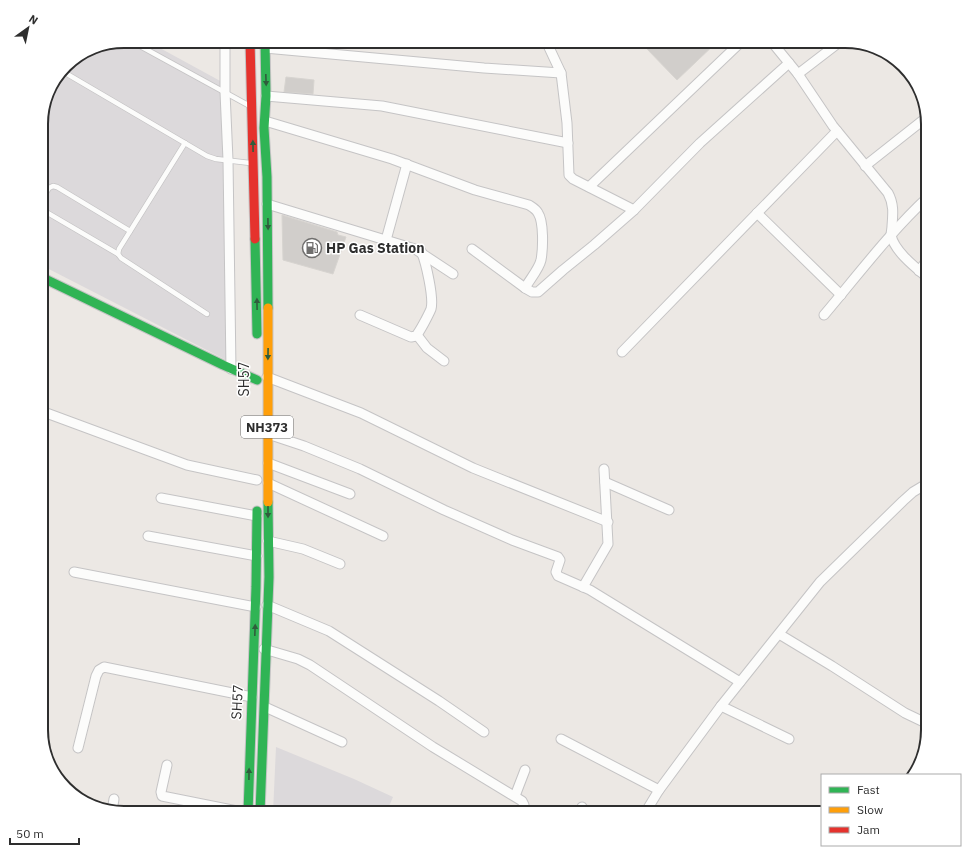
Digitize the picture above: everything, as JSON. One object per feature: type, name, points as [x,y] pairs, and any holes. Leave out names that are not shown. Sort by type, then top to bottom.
[{"type":"main road","name":"SH57","points":[[250,48],[258,342]]},
{"type":"main road","name":"NH373","points":[[260,806],[265,707],[268,541],[267,178],[264,121],[266,96],[265,48]]},
{"type":"main road","points":[[253,178],[267,178]]},
{"type":"main road","points":[[48,280],[257,380]]},
{"type":"main road","name":"SH57","points":[[247,806],[256,607],[257,501]]},
{"type":"street","points":[[225,48],[231,368]]},
{"type":"street","points":[[294,48],[484,68],[561,73]]},
{"type":"street","points":[[549,48],[561,73],[567,123],[569,175],[573,180],[634,210]]},
{"type":"street","points":[[589,187],[735,48]]},
{"type":"street","points":[[777,48],[798,74],[837,131],[888,192],[893,210],[891,236],[900,252],[919,271],[921,268]]},
{"type":"street","points":[[798,74],[832,48]]},
{"type":"street","points":[[472,249],[525,288],[532,292],[538,292],[634,210],[700,143],[789,63]]},
{"type":"street","points":[[266,96],[382,106],[568,143]]},
{"type":"street","points":[[264,121],[407,164],[475,190],[529,205],[538,212],[541,220],[542,248],[541,261],[525,288]]},
{"type":"street","points":[[865,166],[921,122]]},
{"type":"street","points":[[622,352],[837,131]]},
{"type":"street","points":[[386,240],[407,164]]},
{"type":"street","points":[[824,315],[891,236],[921,203]]},
{"type":"street","points":[[267,204],[421,251],[453,274]]},
{"type":"street","points":[[757,213],[841,295]]},
{"type":"street","points":[[360,315],[411,337],[417,335],[431,308],[430,289],[424,258],[421,251]]},
{"type":"street","points":[[417,335],[427,348],[444,361]]},
{"type":"street","points":[[267,378],[361,413],[473,468],[608,522]]},
{"type":"street","points":[[48,414],[187,465],[257,480]]},
{"type":"street","points":[[268,434],[304,446],[360,469],[444,510],[512,540],[556,556],[560,560],[556,572],[557,574],[590,590],[740,682]]},
{"type":"street","points":[[268,463],[350,494]]},
{"type":"street","points":[[583,587],[608,544],[604,470]]},
{"type":"street","points":[[605,482],[669,510]]},
{"type":"street","points":[[268,483],[383,536]]},
{"type":"street","points":[[649,806],[659,790],[721,706],[820,582],[903,501],[921,488]]},
{"type":"street","points":[[160,498],[257,516]]},
{"type":"street","points":[[148,536],[256,556]]},
{"type":"street","points":[[268,541],[303,549],[340,564]]},
{"type":"street","points":[[74,572],[256,607]]},
{"type":"street","points":[[267,605],[329,631],[433,697],[484,732]]},
{"type":"street","points":[[779,634],[905,713],[921,721]]},
{"type":"street","points":[[254,648],[266,649],[298,659],[310,665],[433,747],[515,796],[523,803],[524,806]]},
{"type":"street","points":[[78,748],[96,676],[99,670],[104,667],[252,697]]},
{"type":"street","points":[[721,706],[789,739]]},
{"type":"street","points":[[265,707],[342,742]]},
{"type":"street","points":[[562,739],[659,790]]},
{"type":"street","points":[[167,765],[161,792],[162,796],[212,806]]},
{"type":"street","points":[[515,796],[525,770]]},
{"type":"street","points":[[113,805],[114,799]]},
{"type":"lane","points":[[144,48],[252,106]]},
{"type":"lane","points":[[68,73],[207,156],[216,159],[253,163]]},
{"type":"lane","points":[[118,254],[119,249],[185,143]]},
{"type":"lane","points":[[48,190],[53,186],[57,187],[130,231]]},
{"type":"lane","points":[[48,213],[118,254],[121,258],[207,314]]},
{"type":"shaded area","points":[[119,48],[160,48],[224,83],[234,364],[48,269],[49,109],[56,90],[70,70],[86,58],[99,52]]},
{"type":"shaded area","points":[[276,747],[354,779],[393,797],[389,806],[273,806]]},
{"type":"building","points":[[648,48],[711,48],[677,80],[647,49]]},
{"type":"building","points":[[286,77],[314,80],[313,94],[284,92]]},
{"type":"building","name":"HP Gas Station","points":[[282,215],[337,232],[338,235],[346,237],[333,274],[283,260]]},
{"type":"traffic: fast","points":[[265,48],[266,96],[264,128],[267,177],[268,308]]},
{"type":"traffic: fast","points":[[255,239],[257,334]]},
{"type":"traffic: fast","points":[[48,280],[257,380]]},
{"type":"traffic: fast","points":[[260,806],[269,577],[268,502]]},
{"type":"traffic: fast","points":[[248,806],[256,587],[257,511]]},
{"type":"traffic: slow","points":[[268,308],[268,502]]},
{"type":"traffic: jam","points":[[250,48],[255,239]]},
{"type":"place","name":"HP Gas Station","points":[[312,248]]}]
